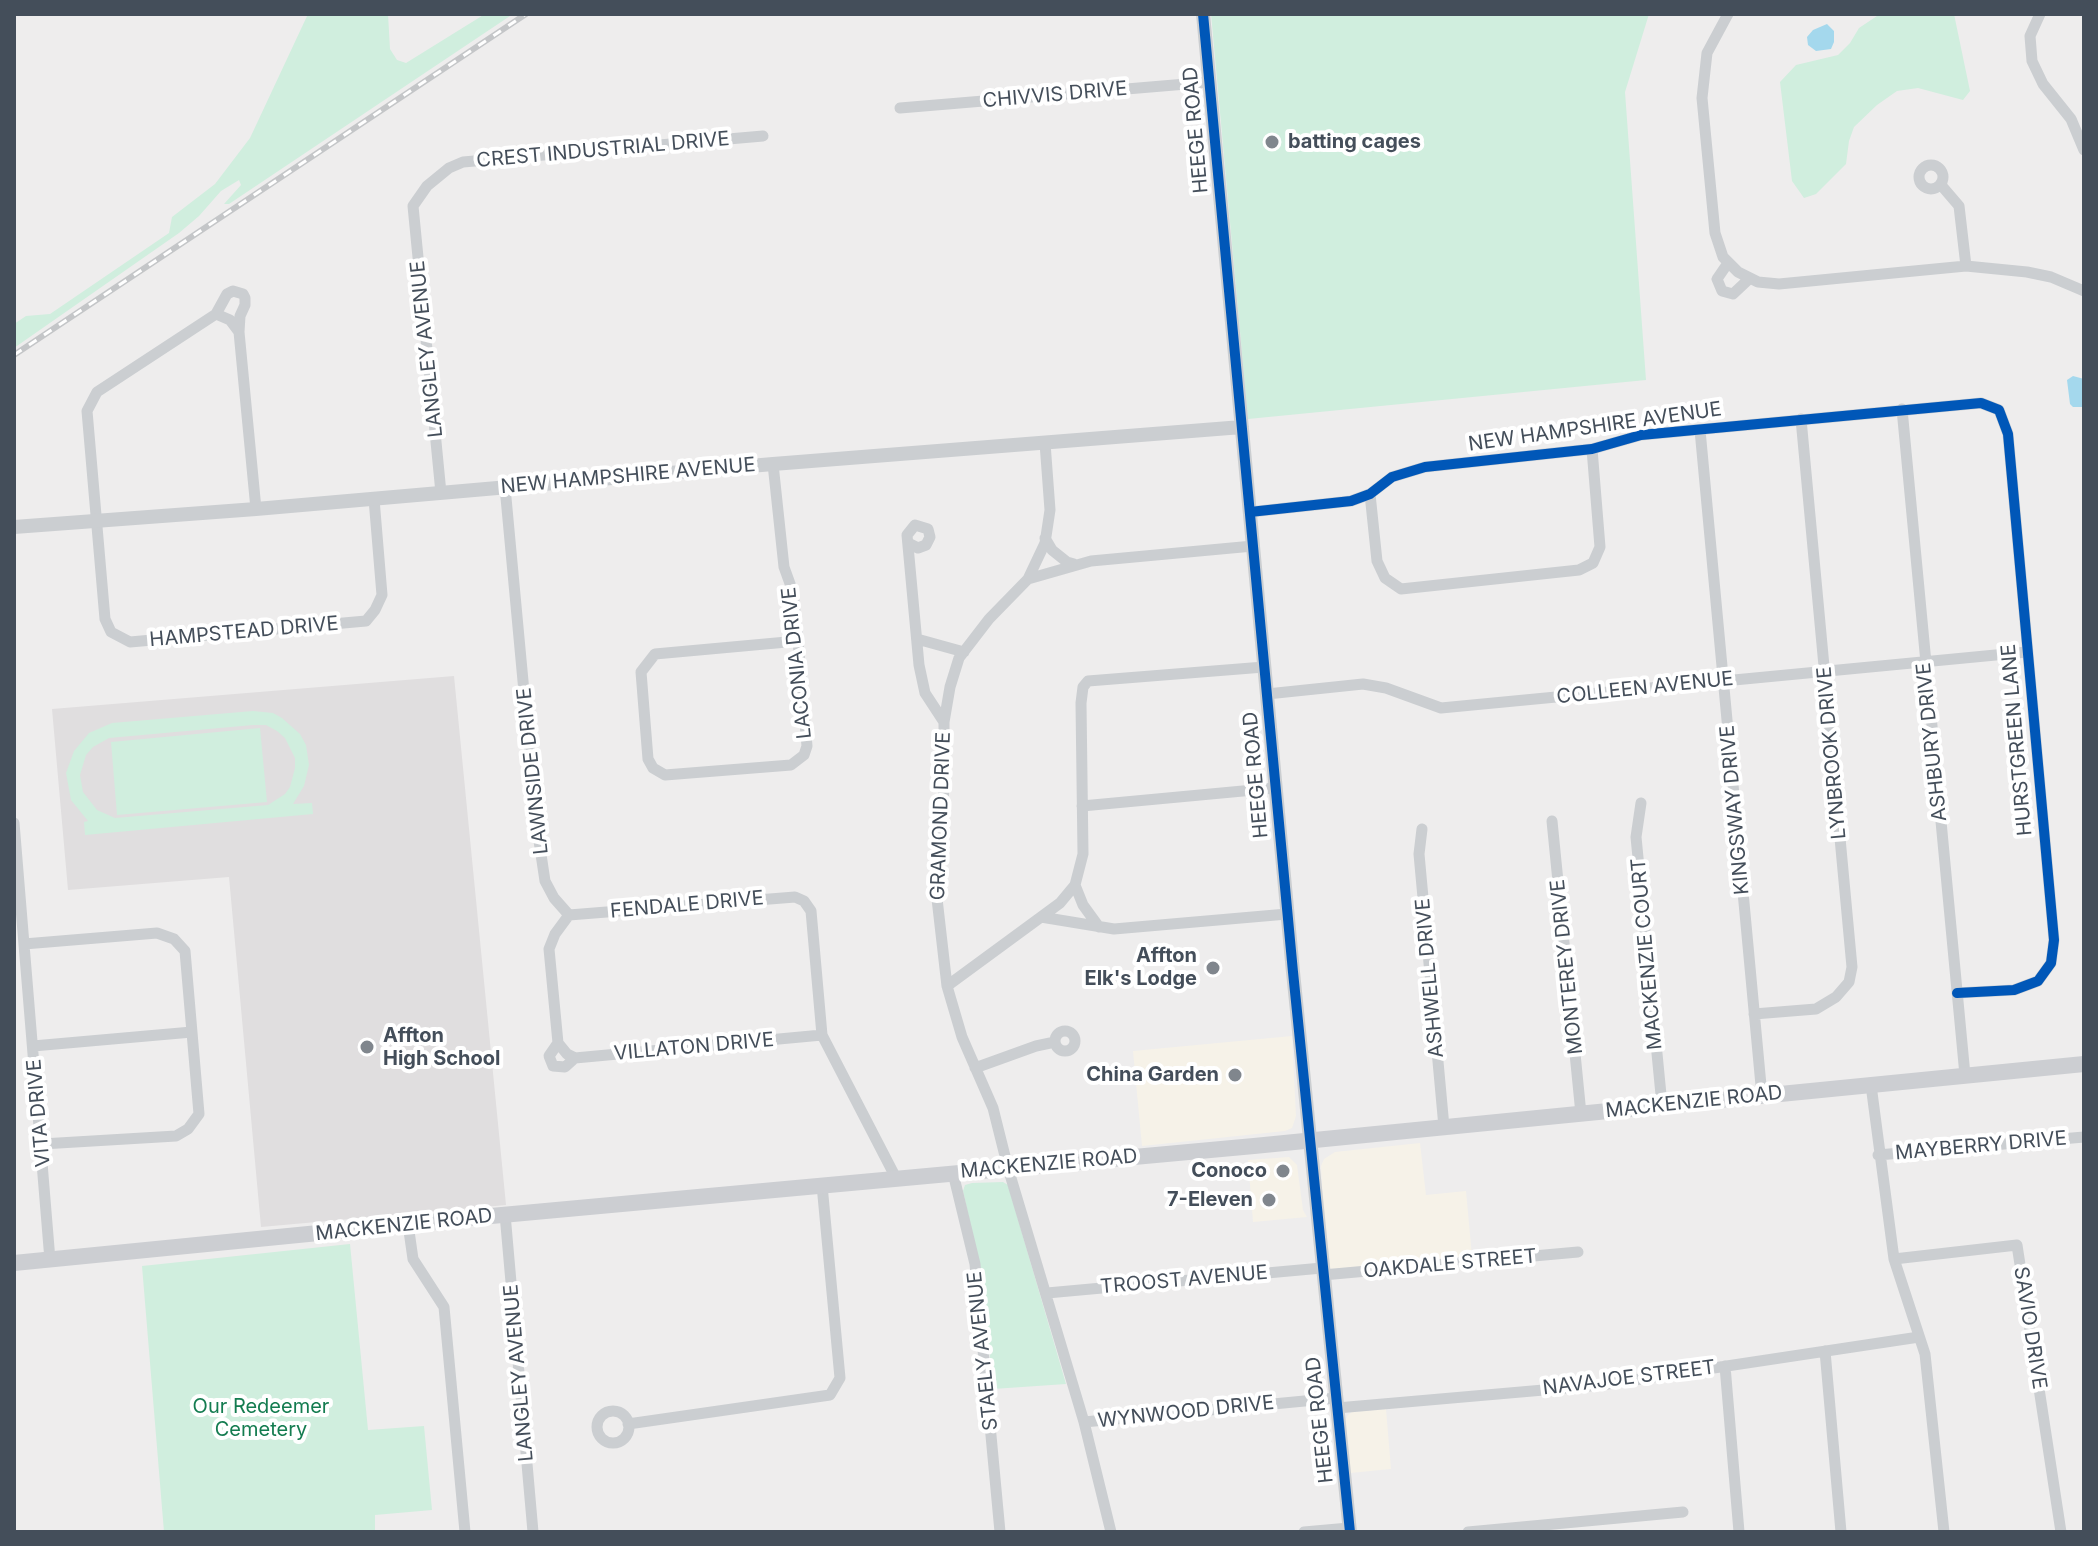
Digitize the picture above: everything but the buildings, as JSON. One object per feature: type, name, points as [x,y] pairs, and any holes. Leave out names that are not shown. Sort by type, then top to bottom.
[{"type":"main road","name":"MACKENZIE ROAD","points":[[14,1263],[2084,1064]]},
{"type":"street","name":"HEEGE ROAD","points":[[1203,14],[1287,914],[1350,1530]]},
{"type":"street","points":[[1728,14],[1707,53],[1702,90],[1715,233],[1719,249],[1728,263],[1749,279],[1764,284],[1966,266],[2051,277],[2084,291]]},
{"type":"street","points":[[2040,14],[2030,36],[2032,61],[2043,84],[2081,131],[2084,150]]},
{"type":"street","name":"CHIVVIS DRIVE","points":[[900,108],[1210,82]]},
{"type":"street","name":"CREST INDUSTRIAL DRIVE","points":[[413,206],[434,179],[463,162],[763,136]]},
{"type":"street","points":[[1941,185],[1959,206],[1966,266]]},
{"type":"street","name":"LANGLEY AVENUE","points":[[413,206],[441,493]]},
{"type":"street","points":[[1728,263],[1717,279],[1722,291],[1733,294],[1749,279]]},
{"type":"street","points":[[97,520],[87,411],[97,392],[216,314],[229,292],[239,291],[243,294],[245,305],[240,316],[239,332],[256,509]]},
{"type":"street","points":[[216,314],[230,320],[239,332]]},
{"type":"street","name":"NEW HAMPSHIRE AVENUE","points":[[1250,512],[1351,501],[1370,494],[1392,477],[1425,467],[1592,449],[1641,435],[1981,403],[1999,410]]},
{"type":"street","name":"ASHBURY DRIVE","points":[[1902,409],[1965,1075]]},
{"type":"street","name":"HURSTGREEN LANE","points":[[1957,993],[2014,990],[2038,981],[2051,963],[2054,940],[2008,434],[1999,410]]},
{"type":"street","name":"LYNBROOK DRIVE","points":[[1754,1014],[1816,1009],[1836,997],[1849,982],[1852,967],[1801,419]]},
{"type":"street","name":"NEW HAMPSHIRE AVENUE","points":[[14,527],[1242,427]]},
{"type":"street","name":"KINGSWAY DRIVE","points":[[1700,430],[1762,1096]]},
{"type":"street","name":"GRAMOND DRIVE","points":[[1045,443],[1050,510],[1045,538],[1028,579],[989,619],[959,658],[950,687],[944,722],[944,788],[936,890],[947,986],[962,1037],[993,1108],[1084,1422],[1111,1532]]},
{"type":"street","points":[[1370,494],[1377,561],[1385,578],[1401,589],[1579,570],[1593,563],[1600,547],[1592,449]]},
{"type":"street","name":"LACONIA DRIVE","points":[[773,464],[781,548],[793,592],[798,641],[807,746],[804,755],[791,765],[665,775],[653,768],[648,759],[641,672],[655,654],[798,641]]},
{"type":"street","name":"LAWNSIDE DRIVE","points":[[505,487],[536,821],[545,881],[554,898],[569,915]]},
{"type":"street","name":"HAMPSTEAD DRIVE","points":[[97,520],[105,619],[111,632],[130,642],[366,621],[382,595],[374,499]]},
{"type":"street","points":[[1045,538],[1052,550],[1067,562],[1075,564]]},
{"type":"street","points":[[910,544],[917,639],[925,693],[944,722]]},
{"type":"street","points":[[1028,579],[1075,564],[1253,546]]},
{"type":"street","points":[[917,639],[964,652]]},
{"type":"street","name":"COLLEEN AVENUE","points":[[1267,694],[1363,684],[1386,688],[1441,708],[2027,652]]},
{"type":"street","points":[[947,986],[1060,903],[1075,885],[1083,854],[1081,703],[1083,687],[1088,681],[1264,667]]},
{"type":"street","points":[[1082,806],[1275,788]]},
{"type":"street","name":"MACKENZIE COURT","points":[[1641,803],[1636,837],[1662,1105]]},
{"type":"street","name":"MONTEREY DRIVE","points":[[1552,821],[1581,1114]]},
{"type":"street","name":"VITA DRIVE","points":[[14,823],[50,1260]]},
{"type":"street","name":"ASHWELL DRIVE","points":[[1422,829],[1419,854],[1444,1127]]},
{"type":"street","points":[[1075,885],[1083,905],[1099,927]]},
{"type":"street","name":"FENDALE DRIVE","points":[[569,915],[795,897],[804,901],[811,911],[822,1035]]},
{"type":"street","points":[[1041,917],[1114,929],[1287,914]]},
{"type":"street","points":[[558,1043],[549,1056],[553,1066],[565,1067],[571,1056],[558,1043],[549,949],[555,934],[569,915]]},
{"type":"street","points":[[24,944],[157,933],[174,939],[185,951],[199,1114],[188,1129],[176,1136],[42,1144]]},
{"type":"street","points":[[33,1046],[192,1032]]},
{"type":"street","points":[[822,1035],[896,1178]]},
{"type":"street","name":"VILLATON DRIVE","points":[[571,1056],[822,1035]]},
{"type":"street","points":[[975,1068],[1055,1042]]},
{"type":"street","points":[[1871,1085],[1894,1259],[1925,1354],[1944,1532]]},
{"type":"street","name":"MAYBERRY DRIVE","points":[[1878,1155],[2084,1137]]},
{"type":"street","name":"STAELY AVENUE","points":[[953,1173],[975,1264],[1000,1532]]},
{"type":"street","points":[[628,1424],[830,1395],[840,1378],[822,1185]]},
{"type":"street","name":"LANGLEY AVENUE","points":[[505,1214],[533,1532]]},
{"type":"street","points":[[408,1224],[413,1259],[444,1307],[465,1532]]},
{"type":"street","name":"SAVIO DRIVE","points":[[1894,1259],[2017,1245],[2061,1532]]},
{"type":"street","name":"OAKDALE STREET","points":[[1323,1272],[1578,1252]]},
{"type":"street","name":"TROOST AVENUE","points":[[1047,1293],[1323,1272]]},
{"type":"street","name":"NAVAJOE STREET","points":[[1336,1403],[1601,1385],[1919,1337]]},
{"type":"street","points":[[1825,1351],[1841,1532]]},
{"type":"street","points":[[1725,1366],[1739,1532]]},
{"type":"street","name":"WYNWOOD DRIVE","points":[[1084,1422],[1336,1403]]},
{"type":"street","points":[[1468,1532],[1683,1512]]},
{"type":"street","points":[[1304,1532],[1350,1530]]},
{"type":"shaded area","name":"Affton High School","points":[[454,676],[506,1205],[261,1227],[229,877],[68,890],[52,709]]},
{"type":"shaded area","points":[[1292,1036],[1296,1116],[1292,1128],[1142,1146],[1133,1051]]},
{"type":"shaded area","points":[[1420,1143],[1426,1195],[1466,1191],[1472,1256],[1330,1268],[1321,1166],[1324,1159],[1335,1152]]},
{"type":"shaded area","points":[[1289,1157],[1297,1165],[1303,1210],[1307,1217],[1253,1222],[1248,1160]]},
{"type":"shaded area","points":[[1386,1409],[1391,1469],[1350,1473],[1345,1421],[1348,1415]]},
{"type":"green space","points":[[308,14],[388,14],[390,49],[397,60],[406,63],[485,14],[513,14],[229,204],[224,204],[241,185],[239,180],[221,191],[179,233],[14,348],[14,324],[26,316],[50,314],[169,233],[172,217],[215,184],[250,138]]},
{"type":"green space","points":[[1211,14],[1649,14],[1625,92],[1646,380],[1248,419]]},
{"type":"green space","points":[[1880,14],[1954,14],[1970,91],[1963,100],[1918,88],[1897,91],[1854,127],[1846,164],[1816,194],[1804,198],[1792,181],[1780,82],[1796,65],[1838,55],[1859,28]]},
{"type":"green space","points":[[253,711],[273,713],[300,734],[306,745],[309,765],[304,786],[293,804],[312,803],[313,814],[85,835],[84,822],[88,821],[71,800],[66,773],[74,751],[89,733],[112,723]],"holes":[[[266,725],[285,738],[295,758],[290,787],[268,805],[115,818],[97,810],[83,792],[80,775],[86,755],[109,738]]]},
{"type":"green space","points":[[260,728],[267,802],[117,815],[111,742]]},
{"type":"green space","points":[[1003,1182],[1008,1185],[1066,1384],[993,1389],[982,1276],[963,1191],[965,1185],[972,1183]]},
{"type":"green space","name":"Our Redeemer Cemetery","points":[[350,1244],[368,1430],[424,1426],[432,1510],[375,1515],[375,1532],[164,1532],[142,1266]]},
{"type":"water","points":[[1827,24],[1834,31],[1834,42],[1831,49],[1816,51],[1808,45],[1807,37],[1813,30]]},
{"type":"water","points":[[2073,376],[2084,379],[2084,407],[2070,404],[2067,380]]},
{"type":"railway","points":[[14,355],[526,14]]},
{"type":"cycle path","points":[[1203,14],[1293,972],[1350,1532]]},
{"type":"cycle path","points":[[1250,512],[1351,501],[1370,494],[1392,477],[1425,467],[1592,449],[1641,435],[1981,403],[1999,410],[2008,434],[2054,940],[2051,963],[2038,981],[2014,990],[1957,993]]},
{"type":"place","name":"batting cages","points":[[1272,142]]},
{"type":"place","name":"Affton Elk's Lodge","points":[[1213,968]]},
{"type":"place","name":"Affton High School","points":[[367,1047]]},
{"type":"place","name":"China Garden","points":[[1235,1075]]},
{"type":"place","name":"Conoco","points":[[1283,1171]]},
{"type":"place","name":"7-Eleven","points":[[1269,1200]]}]
